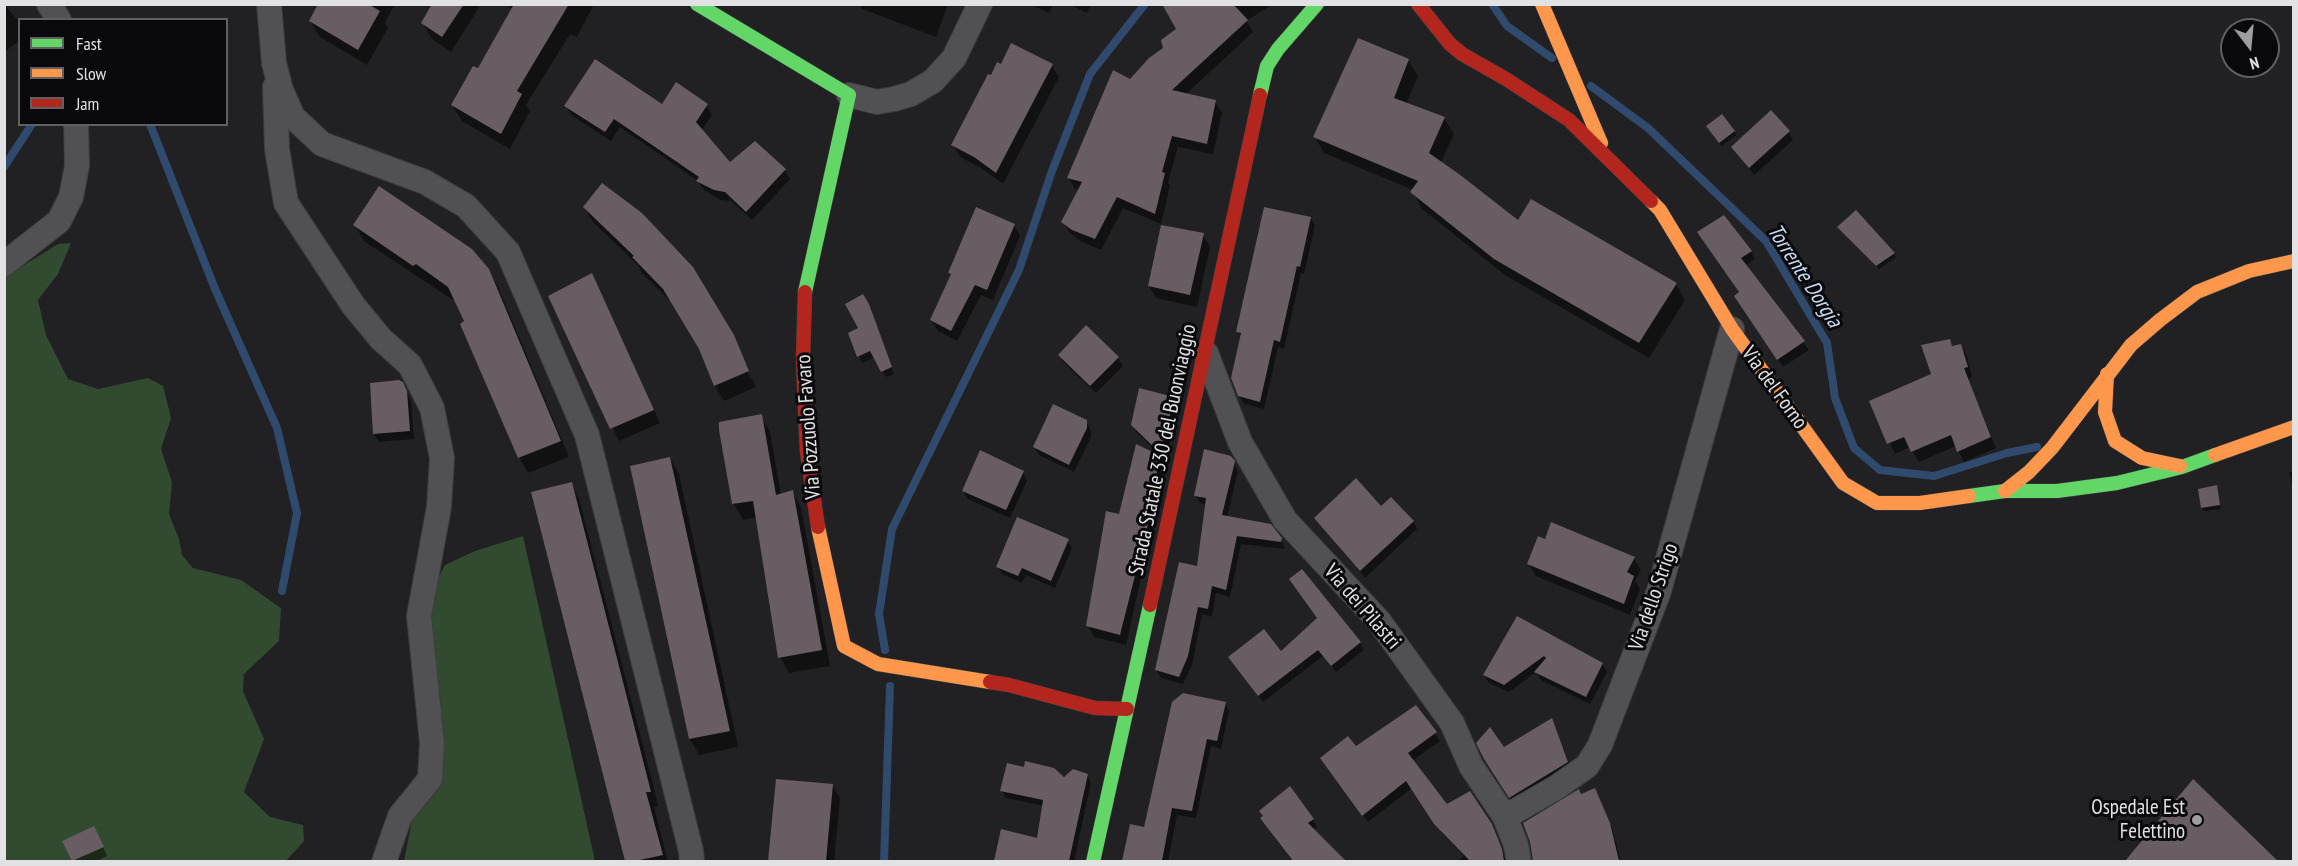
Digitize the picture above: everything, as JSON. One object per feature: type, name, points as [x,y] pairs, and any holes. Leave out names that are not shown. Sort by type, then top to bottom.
[{"type":"main road","points":[[697,4],[849,95]]},
{"type":"main road","name":"Via del Forno","points":[[1418,4],[1450,44],[1569,120],[1660,210],[1732,329],[1843,483],[1877,503],[1920,503],[2005,491],[2057,491],[2117,483],[2182,467],[2294,427]]},
{"type":"main road","name":"Via del Forno","points":[[1542,4],[1608,159]]},
{"type":"main road","name":"Strada Statale 330 del Buonviaggio","points":[[1093,861],[1267,66],[1278,49],[1321,9]]},
{"type":"main road","name":"Via Pozzuolo Favaro","points":[[849,95],[805,284],[803,359],[807,452],[814,510],[844,646],[878,664],[1009,685],[1095,708],[1127,710]]},
{"type":"main road","points":[[2005,491],[2029,472],[2052,448],[2131,345],[2198,292],[2249,271],[2294,261]]},
{"type":"main road","points":[[2107,374],[2105,412],[2115,441],[2142,458],[2182,467]]},
{"type":"street","points":[[49,4],[58,18]]},
{"type":"street","points":[[269,4],[277,149],[286,203],[353,305],[381,339],[410,365],[432,408],[442,458],[440,507],[419,616],[432,743],[430,778],[400,816],[384,861]]},
{"type":"street","points":[[849,95],[877,102],[911,94],[933,81],[954,58],[980,4]]},
{"type":"street","points":[[274,63],[281,90],[293,117],[322,144],[436,188],[466,206],[508,252],[587,435],[689,840],[692,861]]},
{"type":"street","points":[[4,264],[60,221],[71,197],[77,166],[76,126]]},
{"type":"street","name":"Via dello Strigo","points":[[1505,817],[1557,787],[1587,766],[1600,745],[1659,591],[1732,329]]},
{"type":"street","name":"Via dei Pilastri","points":[[1206,353],[1240,442],[1285,520],[1379,621],[1452,723],[1471,766],[1505,817],[1516,845],[1519,861]]},
{"type":"street","points":[[2242,445],[2294,442]]},
{"type":"green space","points":[[71,243],[58,274],[38,300],[46,335],[68,379],[98,389],[148,378],[163,386],[171,418],[161,449],[172,482],[169,514],[179,539],[182,555],[193,568],[241,580],[281,608],[279,641],[244,674],[243,691],[264,739],[244,792],[270,817],[303,825],[304,841],[286,861],[5,862],[5,277],[58,244]]},
{"type":"green space","points":[[523,536],[595,861],[404,862],[424,757],[412,659],[437,580],[445,565],[475,551]]},
{"type":"building","points":[[318,4],[368,4],[380,11],[358,50],[309,21]]},
{"type":"building","points":[[432,4],[464,4],[442,37],[421,23]]},
{"type":"building","points":[[514,4],[569,4],[517,91],[522,94],[501,134],[451,105],[473,66],[478,68]]},
{"type":"building","points":[[1162,4],[1233,4],[1248,20],[1172,90],[1216,100],[1207,144],[1172,136],[1162,172],[1165,173],[1155,214],[1117,197],[1095,239],[1072,230],[1061,222],[1082,182],[1067,178],[1113,70],[1130,79],[1149,58],[1163,48],[1161,40],[1176,29]]},
{"type":"building","points":[[1358,38],[1409,59],[1394,98],[1445,117],[1429,153],[1518,220],[1531,199],[1677,283],[1639,343],[1494,259],[1410,192],[1418,181],[1313,137]]},
{"type":"building","points":[[1011,43],[1053,64],[996,173],[974,157],[951,145],[988,74],[991,75],[997,62],[1001,64]]},
{"type":"building","points":[[595,59],[662,104],[676,82],[708,104],[696,122],[730,162],[755,141],[786,169],[746,212],[725,192],[714,190],[696,181],[699,177],[614,119],[605,132],[564,106]]},
{"type":"building","points":[[1771,110],[1790,131],[1749,168],[1731,147]]},
{"type":"building","points":[[1722,114],[1735,131],[1719,143],[1706,126]]},
{"type":"building","points":[[602,183],[642,213],[693,267],[734,335],[749,371],[714,386],[699,349],[663,289],[632,257],[634,256],[583,207]]},
{"type":"building","points":[[379,186],[472,249],[489,269],[561,441],[518,458],[460,324],[464,321],[448,287],[353,225]]},
{"type":"building","points":[[976,207],[1015,224],[987,290],[975,285],[951,331],[930,320],[951,274],[948,273]]},
{"type":"building","points":[[1264,207],[1311,217],[1280,342],[1274,340],[1260,402],[1238,396],[1231,378],[1241,333],[1236,332]]},
{"type":"building","points":[[1856,210],[1895,253],[1876,266],[1837,227]]},
{"type":"building","points":[[1724,215],[1752,251],[1741,258],[1805,341],[1777,360],[1734,296],[1739,292],[1697,232]]},
{"type":"building","points":[[1161,225],[1204,233],[1190,295],[1148,286]]},
{"type":"building","points":[[592,273],[654,410],[610,429],[548,296]]},
{"type":"building","points":[[863,294],[869,304],[892,367],[881,372],[870,351],[857,357],[848,333],[858,328],[845,304]]},
{"type":"building","points":[[1086,325],[1119,357],[1090,386],[1058,355]]},
{"type":"building","points":[[1950,339],[1952,346],[1961,344],[1968,367],[1964,368],[1991,437],[1957,452],[1951,435],[1911,452],[1904,437],[1887,444],[1869,401],[1931,374],[1921,345]]},
{"type":"building","points":[[399,380],[403,382],[407,391],[410,431],[373,434],[370,383]]},
{"type":"building","points":[[1139,388],[1174,397],[1161,454],[1131,425]]},
{"type":"building","points":[[1053,404],[1087,420],[1087,428],[1069,465],[1033,447]]},
{"type":"building","points":[[762,414],[776,495],[793,490],[822,650],[778,658],[753,501],[732,504],[719,430],[719,422]]},
{"type":"building","points":[[1136,444],[1161,456],[1145,519],[1149,520],[1120,635],[1086,626],[1106,511],[1119,514]]},
{"type":"building","points":[[1204,449],[1231,456],[1235,461],[1222,515],[1271,524],[1282,538],[1281,542],[1237,536],[1226,590],[1212,586],[1208,609],[1198,607],[1188,656],[1179,677],[1155,670],[1179,562],[1197,566],[1206,498],[1194,496]]},
{"type":"building","points":[[980,450],[1024,471],[1006,510],[962,491]]},
{"type":"building","points":[[670,457],[730,731],[689,739],[630,466]]},
{"type":"building","points":[[1356,478],[1381,506],[1391,497],[1414,521],[1360,571],[1314,518]]},
{"type":"building","points":[[572,482],[651,792],[646,792],[663,855],[635,861],[625,861],[531,492]]},
{"type":"building","points":[[2217,485],[2220,505],[2201,508],[2198,489]]},
{"type":"building","points":[[1017,517],[1069,539],[1051,581],[1022,568],[1018,576],[996,567]]},
{"type":"building","points":[[1551,522],[1635,557],[1627,572],[1634,576],[1624,604],[1527,564],[1538,536],[1545,539]]},
{"type":"building","points":[[1302,569],[1361,642],[1331,666],[1318,650],[1258,696],[1228,657],[1264,629],[1281,651],[1317,618],[1289,579]]},
{"type":"building","points":[[1517,616],[1603,663],[1586,697],[1534,672],[1546,658],[1544,656],[1504,685],[1483,675]]},
{"type":"building","points":[[1183,693],[1226,702],[1217,741],[1207,739],[1192,811],[1172,808],[1162,861],[1122,861],[1130,824],[1144,827],[1172,702]]},
{"type":"building","points":[[1416,705],[1437,732],[1408,753],[1447,804],[1470,791],[1492,824],[1504,861],[1470,861],[1434,824],[1406,781],[1362,816],[1320,758],[1348,736],[1356,746]]},
{"type":"building","points":[[1552,718],[1568,762],[1509,798],[1476,743],[1490,727],[1504,747]]},
{"type":"building","points":[[1025,761],[1054,768],[1064,777],[1073,769],[1088,774],[1069,861],[994,861],[1001,829],[1037,838],[1043,800],[1000,791],[1007,763],[1024,767]]},
{"type":"building","points":[[776,779],[833,784],[826,861],[768,861]]},
{"type":"building","name":"Ospedale Est Felettino","points":[[2193,779],[2278,861],[2125,861]]},
{"type":"building","points":[[1290,786],[1314,819],[1308,823],[1346,861],[1293,861],[1260,818],[1263,816],[1259,811]]},
{"type":"building","points":[[1595,788],[1610,823],[1619,861],[1533,861],[1530,842],[1523,823],[1579,789],[1581,794]]},
{"type":"building","points":[[94,826],[104,847],[72,861],[62,841]]},
{"type":"waterway","points":[[885,650],[879,614],[892,529],[1019,270],[1052,171],[1090,74],[1145,4]]},
{"type":"waterway","name":"Torrente Dorgia","points":[[1492,4],[1507,26],[1552,58]]},
{"type":"waterway","name":"Torrente Dorgia","points":[[1591,86],[1648,128],[1766,241],[1827,343],[1835,398],[1854,448],[1880,470],[1934,476],[2007,453],[2037,447]]},
{"type":"waterway","points":[[4,167],[31,126]]},
{"type":"waterway","points":[[151,126],[215,289],[277,428],[297,513],[282,591]]},
{"type":"waterway","points":[[884,862],[890,686]]},
{"type":"traffic: fast","points":[[697,4],[849,95],[805,292]]},
{"type":"traffic: fast","points":[[1260,95],[1267,66],[1278,49],[1317,4]]},
{"type":"traffic: fast","points":[[1969,496],[2005,491],[2057,491],[2117,483],[2182,467],[2215,455]]},
{"type":"traffic: fast","points":[[1093,862],[1150,605]]},
{"type":"traffic: slow","points":[[1542,4],[1601,143]]},
{"type":"traffic: slow","points":[[1651,201],[1660,210],[1732,329],[1843,483],[1877,503],[1920,503],[1969,496]]},
{"type":"traffic: slow","points":[[2005,491],[2029,472],[2052,448],[2131,345],[2160,320],[2197,292],[2249,271],[2294,261]]},
{"type":"traffic: slow","points":[[2107,374],[2105,412],[2115,441],[2142,458],[2180,466]]},
{"type":"traffic: slow","points":[[2215,455],[2294,427]]},
{"type":"traffic: slow","points":[[818,527],[844,646],[878,664],[990,682]]},
{"type":"traffic: jam","points":[[1418,4],[1450,44],[1462,54],[1506,79],[1569,120],[1651,201]]},
{"type":"traffic: jam","points":[[1150,605],[1260,95]]},
{"type":"traffic: jam","points":[[805,292],[803,359],[807,452],[818,527]]},
{"type":"traffic: jam","points":[[990,682],[1095,708],[1127,709]]},
{"type":"place","name":"Ospedale Est Felettino","points":[[2197,820]]}]
